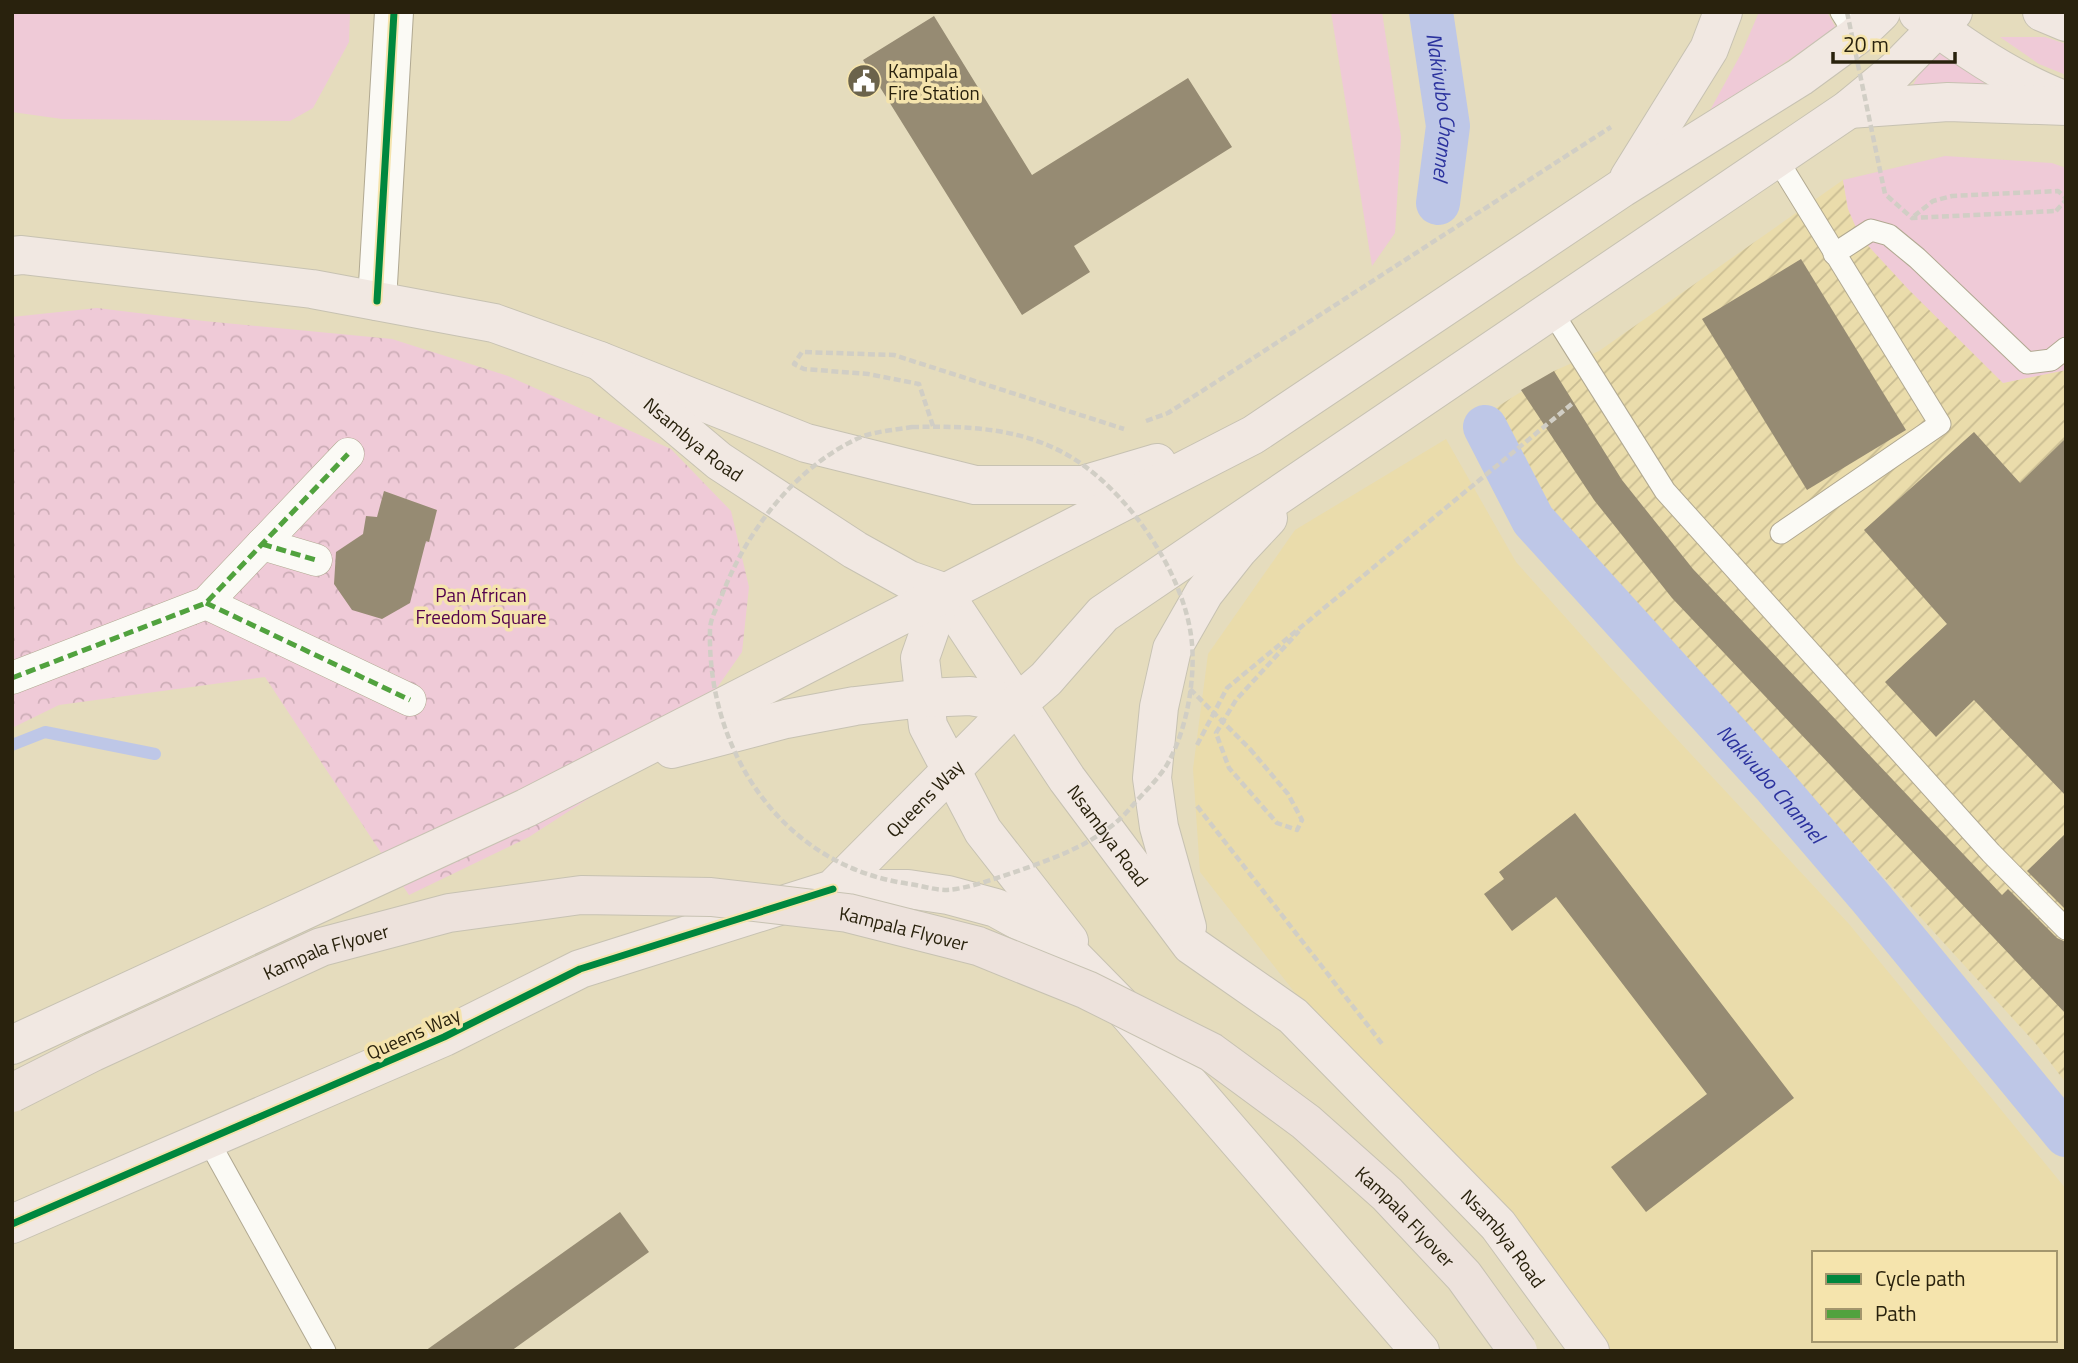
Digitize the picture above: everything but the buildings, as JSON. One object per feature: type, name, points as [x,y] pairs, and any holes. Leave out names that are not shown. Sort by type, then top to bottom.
[{"type":"highway","name":"Kampala Flyover","points":[[12,1093],[93,1052],[321,947],[449,913],[581,895],[711,897],[848,913],[978,946],[1087,990],[1211,1052],[1306,1122],[1387,1194],[1464,1276],[1518,1351]]},
{"type":"main road","points":[[1622,188],[1704,57],[1723,12]]},
{"type":"main road","points":[[2042,12],[2066,22]]},
{"type":"main road","points":[[12,1045],[526,808],[1252,435],[1622,188],[1800,77],[1856,18]]},
{"type":"main road","points":[[1191,945],[1160,827],[1152,778],[1159,707],[1172,649],[1204,593],[1238,550],[1315,468],[1849,109],[1895,71],[1936,18],[2004,71],[2066,103]]},
{"type":"main road","points":[[1849,109],[1948,102],[2066,103]]},
{"type":"main road","points":[[16,253],[312,289],[494,323],[600,361],[806,443],[975,485],[1083,485],[1252,435]]},
{"type":"main road","name":"Nsambya Road","points":[[600,361],[719,461],[855,550],[909,580],[943,592],[1067,779],[1191,945],[1293,1016],[1498,1224],[1590,1351]]},
{"type":"main road","name":"Queens Way","points":[[12,1224],[444,1037],[580,969],[833,889],[1017,704],[1046,679],[1103,614],[1315,468]]},
{"type":"main road","points":[[943,592],[920,658],[928,726],[983,831],[1118,1002],[1420,1351]]},
{"type":"main road","points":[[601,769],[786,719],[855,706],[970,696],[1017,704]]},
{"type":"main road","points":[[833,889],[908,889],[948,895],[996,908],[1027,925],[1074,958],[1118,1002]]},
{"type":"street","points":[[377,301],[394,12]]},
{"type":"street","points":[[12,678],[206,603],[348,454]]},
{"type":"street","points":[[262,544],[316,561]]},
{"type":"street","points":[[206,603],[410,700]]},
{"type":"lane","points":[[1777,159],[1940,424],[1781,533]]},
{"type":"lane","points":[[1834,254],[1871,230],[1889,235],[1917,258],[2027,363],[2051,360],[2066,348]]},
{"type":"lane","points":[[1551,310],[1665,491],[1991,853],[2066,929]]},
{"type":"lane","points":[[208,1140],[325,1351]]},
{"type":"path","points":[[1856,18],[1885,194],[1912,218],[2056,211],[2066,199],[2057,191],[1952,196],[1933,201],[1889,235]]},
{"type":"path","points":[[1145,421],[1168,413],[1616,124]]},
{"type":"path","points":[[933,426],[919,384],[868,374],[804,369],[794,363],[802,352],[894,355],[1122,430],[1133,426]]},
{"type":"path","points":[[1197,746],[1227,688],[1597,383]]},
{"type":"path","points":[[912,427],[966,427],[1009,432],[1063,453],[1114,490],[1149,536],[1178,587],[1192,643],[1189,689],[1189,706],[1170,761],[1120,821],[1065,854],[999,877],[947,890],[881,880],[829,858],[790,830],[752,785],[726,736],[714,692],[710,625],[728,579],[753,531],[782,496],[818,462],[863,436],[912,427]]},
{"type":"path","points":[[1189,689],[1250,749],[1288,794],[1302,820],[1297,830],[1277,823],[1229,768],[1216,733],[1236,701],[1311,617]]},
{"type":"path","points":[[1195,803],[1390,1055]]},
{"type":"shaded area","points":[[1843,180],[1848,209],[2003,383],[2066,370],[2066,1083],[2036,1044],[1551,512],[1489,412],[1554,371],[1599,351]]},
{"type":"shaded area","points":[[1446,439],[1516,562],[1849,924],[2066,1189],[2066,1351],[1577,1351],[1200,872],[1193,769],[1208,654],[1295,530]]},
{"type":"green space","points":[[12,12],[350,12],[349,42],[313,108],[290,121],[62,119],[12,112]]},
{"type":"green space","points":[[1331,12],[1382,12],[1401,137],[1395,233],[1372,266]]},
{"type":"green space","points":[[1759,12],[1827,12],[1836,28],[1708,114],[1742,52]]},
{"type":"green space","points":[[2000,37],[2045,37],[2066,44],[2066,75],[2039,64]]},
{"type":"green space","points":[[1937,42],[1998,82],[1908,94]]},
{"type":"green space","points":[[1945,156],[2052,163],[2066,168],[2066,370],[2003,383],[1860,237],[1848,209],[1843,180]]},
{"type":"green space","name":"Pan African Freedom Square","points":[[97,308],[392,339],[508,376],[671,449],[731,511],[749,587],[742,652],[682,738],[529,837],[409,895],[265,677],[59,705],[12,728],[12,317]]},
{"type":"waterway","name":"Nakivubo Channel","points":[[1431,12],[1448,126],[1438,203]]},
{"type":"waterway","name":"Nakivubo Channel","points":[[1485,427],[1533,520],[1774,785],[2066,1135]]},
{"type":"waterway","points":[[12,745],[45,732],[155,754]]},
{"type":"marked path","points":[[12,678],[206,603],[348,454]]},
{"type":"marked path","points":[[262,544],[316,560]]},
{"type":"marked path","points":[[206,603],[410,700]]},
{"type":"cycle path","points":[[377,301],[394,12]]},
{"type":"cycle path","points":[[12,1224],[444,1037],[580,969],[833,889]]},
{"type":"place","name":"Kampala Fire Station","points":[[864,81]]}]
